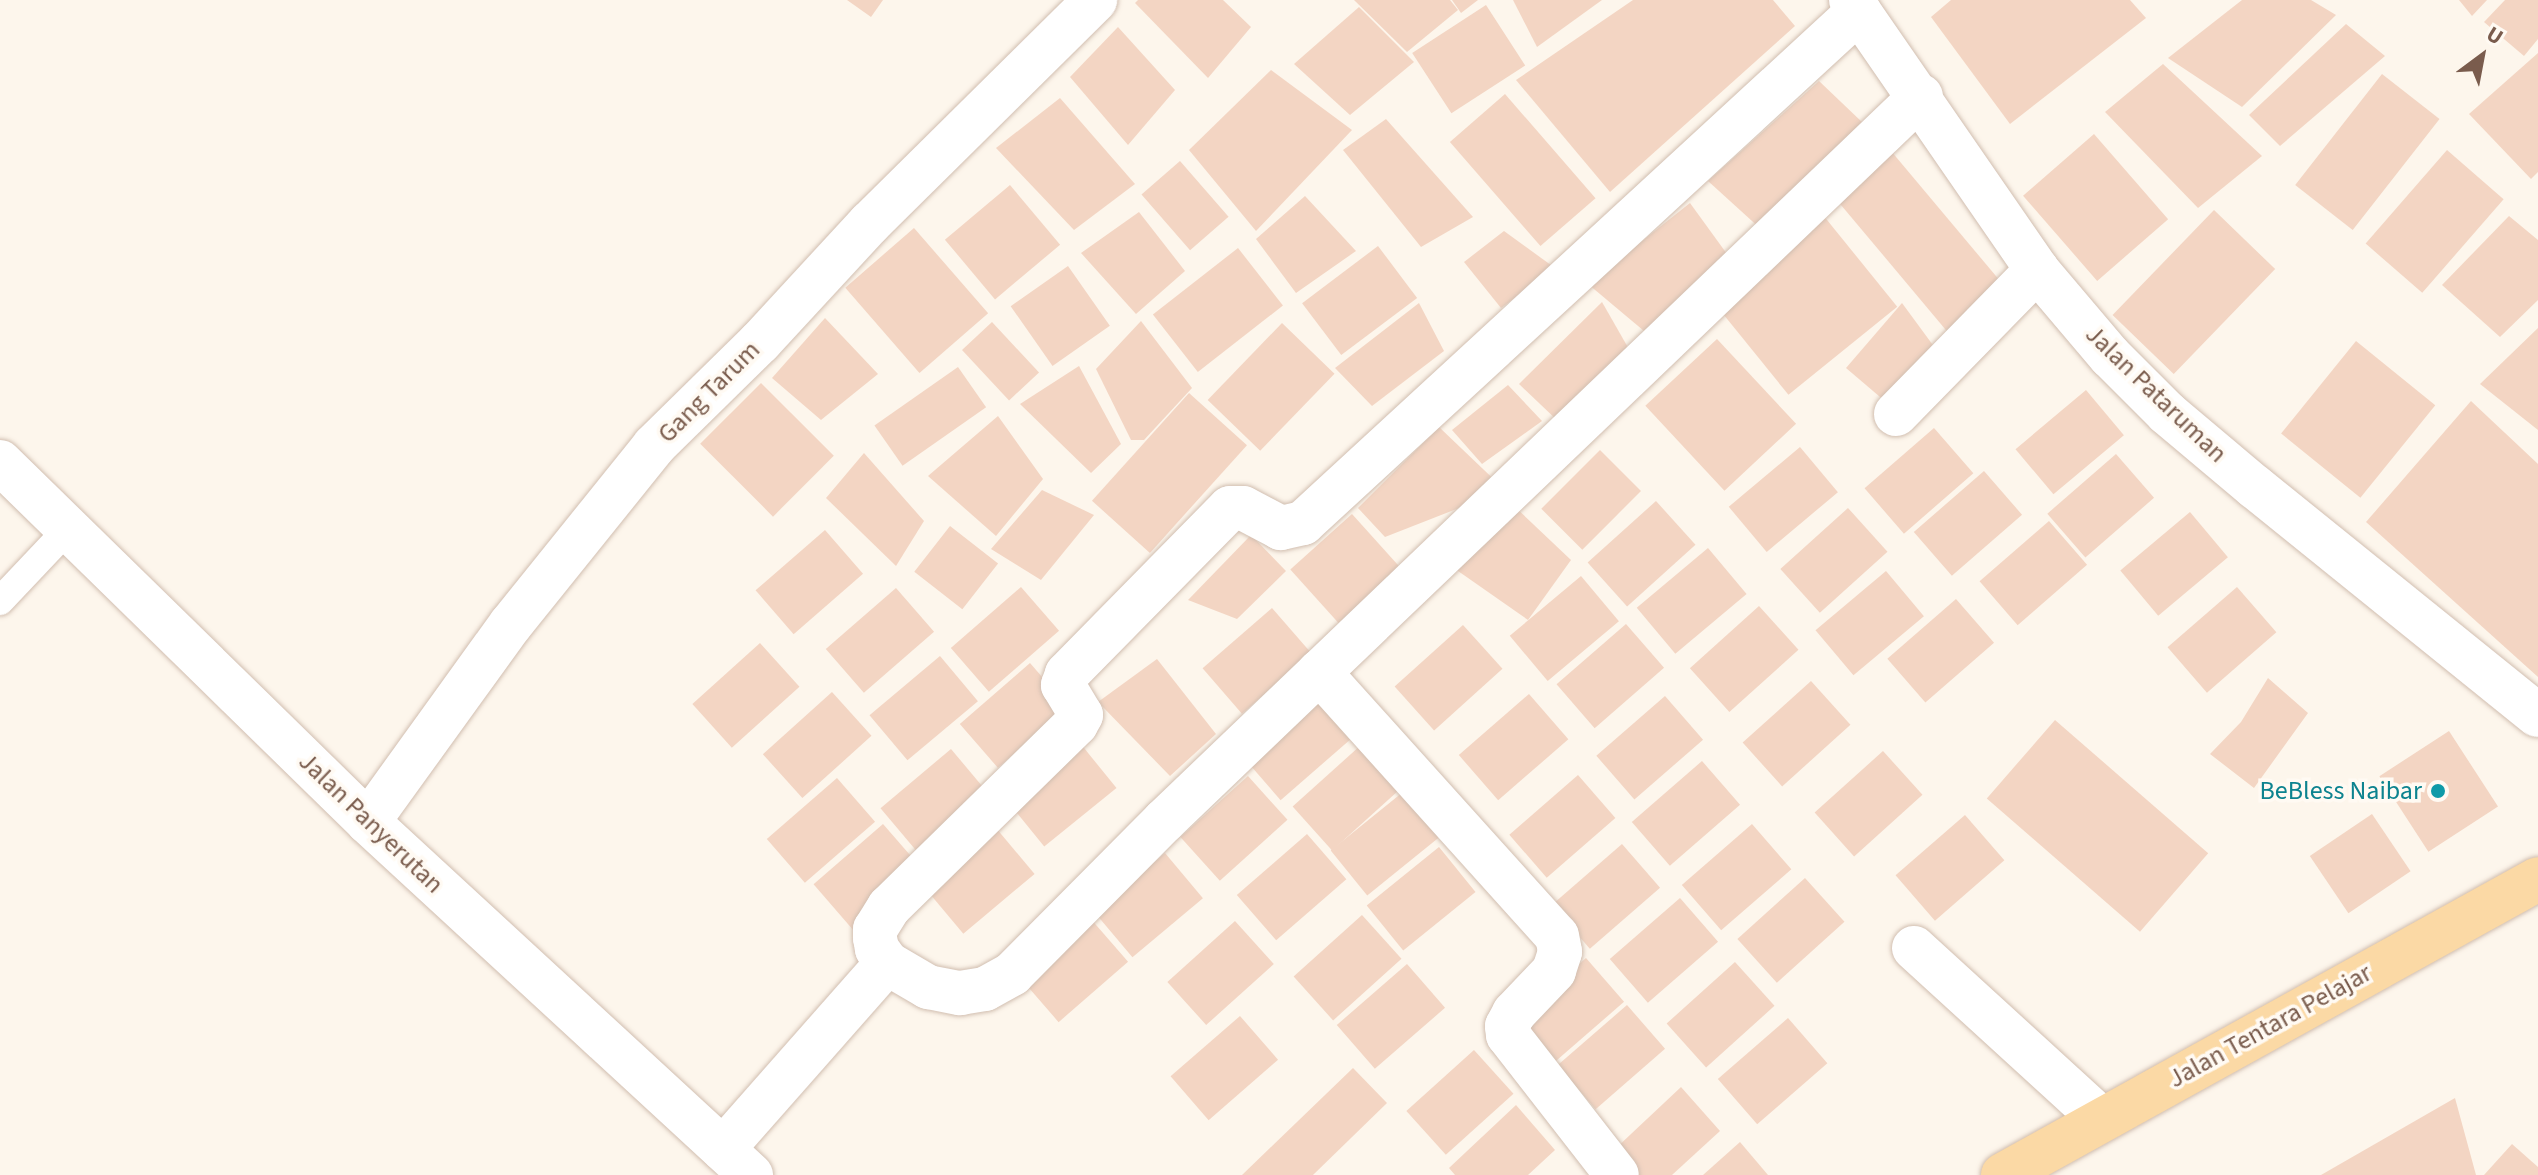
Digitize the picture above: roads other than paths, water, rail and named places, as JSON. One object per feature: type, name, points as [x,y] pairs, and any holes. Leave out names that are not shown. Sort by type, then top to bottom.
[{"type":"main road","name":"Jalan Tentara Pelajar","points":[[2003,1175],[2100,1118],[2538,879]]},
{"type":"street","name":"Gang Tarum","points":[[368,822],[511,624],[654,446],[760,342],[870,223],[1095,0]]},
{"type":"street","name":"Jalan Pataruman","points":[[1855,5],[1921,96],[2037,270],[2110,356],[2167,413],[2538,715]]},
{"type":"street","points":[[1855,5],[1303,523],[1281,528],[1243,508],[1230,508],[1067,674],[1063,685],[1081,715],[1076,724],[889,907],[875,929],[877,949],[887,963],[928,987],[960,993],[985,989],[1012,974],[1319,672],[1921,96]]},
{"type":"street","points":[[1896,414],[2037,270]]},
{"type":"street","name":"Jalan Panyerutan","points":[[0,462],[70,527],[368,822],[737,1162]]},
{"type":"street","points":[[1319,672],[1557,936],[1560,952],[1554,971],[1514,1013],[1507,1031],[1515,1046],[1617,1175]]},
{"type":"street","points":[[1914,948],[2100,1118]]},
{"type":"street","points":[[737,1162],[887,963]]},
{"type":"lane","points":[[0,601],[70,527]]},
{"type":"place","name":"BeBless Naibar","points":[[2438,791]]}]
